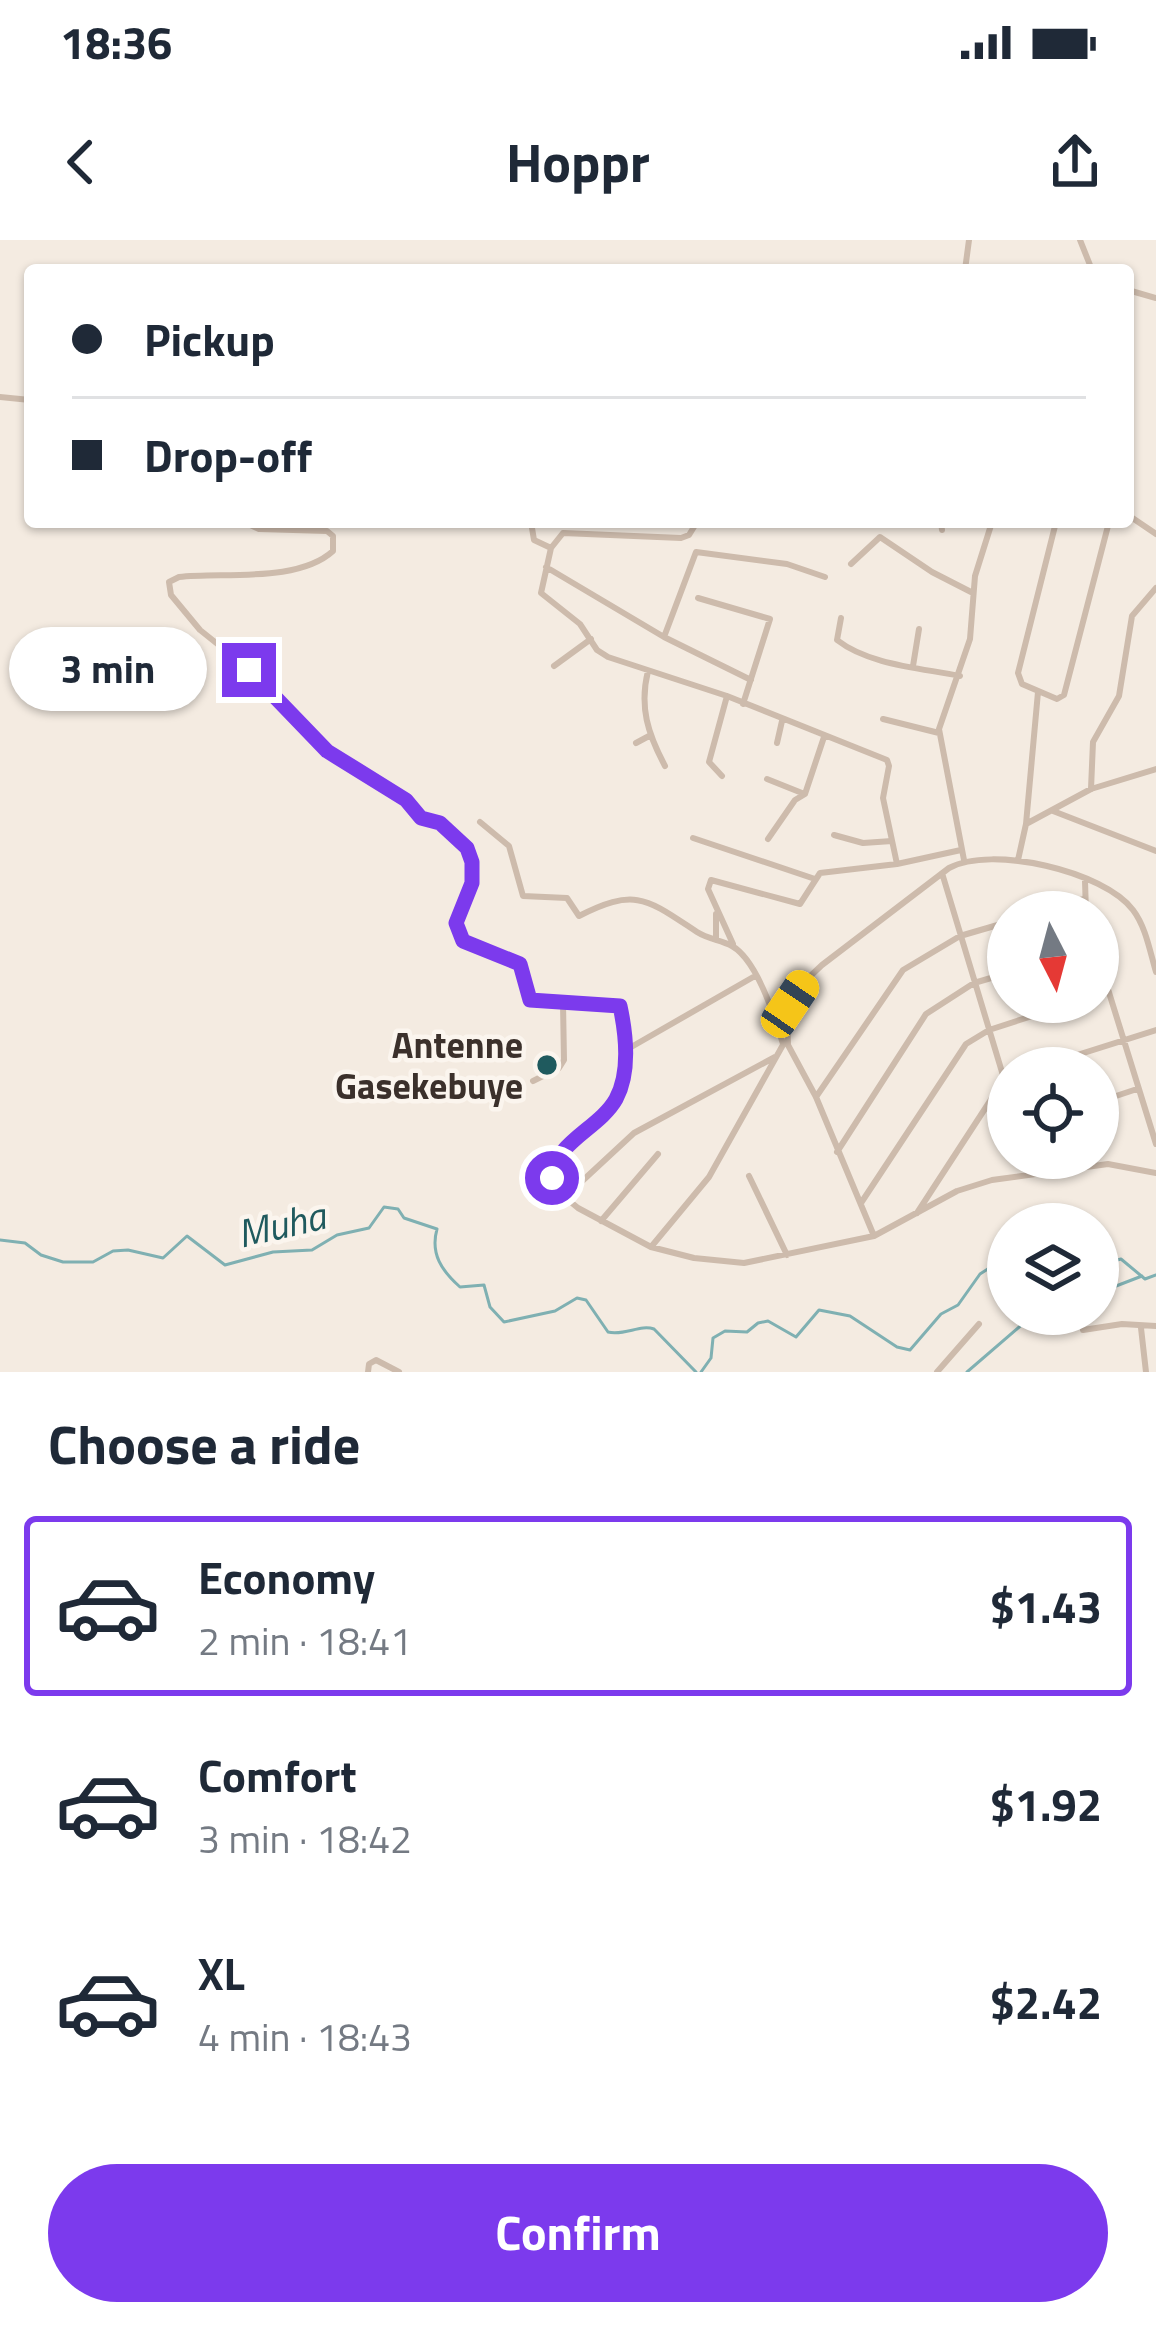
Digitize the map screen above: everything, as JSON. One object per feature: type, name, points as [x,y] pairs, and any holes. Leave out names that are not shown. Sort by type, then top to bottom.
[{"type":"street","points":[[257,528],[327,531],[333,536],[333,551],[312,565],[178,577],[169,582],[171,595],[200,630],[245,666],[327,751],[406,800],[421,818],[440,823],[467,848],[473,878],[458,915],[460,936],[471,946],[520,964],[528,999],[620,1006],[626,1050],[616,1099],[553,1165],[553,1184],[564,1198],[651,1247],[732,1263],[874,1236],[973,1185],[1005,1179]]},
{"type":"street","points":[[532,528],[534,540],[551,548]]},
{"type":"street","points":[[694,528],[681,538],[568,532],[551,548],[541,593],[584,628],[597,650],[608,657],[727,696],[889,762],[884,798],[897,864]]},
{"type":"street","points":[[964,860],[939,733],[970,639],[973,592],[990,528]]},
{"type":"street","points":[[1054,528],[1018,673],[1022,684],[1057,699],[1064,695],[1107,528]]},
{"type":"street","points":[[851,564],[880,537],[932,572],[973,592]]},
{"type":"street","points":[[664,637],[696,552],[787,564],[825,577]]},
{"type":"street","points":[[546,566],[664,637],[751,680]]},
{"type":"street","points":[[1091,790],[1093,742],[1119,696],[1132,616],[1156,588]]},
{"type":"street","points":[[698,598],[770,619],[743,704]]},
{"type":"street","points":[[841,618],[837,640],[841,645],[960,676]]},
{"type":"street","points":[[913,666],[919,629]]},
{"type":"street","points":[[554,665],[591,639]]},
{"type":"street","points":[[648,671],[642,704],[649,736],[665,766]]},
{"type":"street","points":[[1018,860],[1038,692]]},
{"type":"street","points":[[722,776],[709,762],[727,696]]},
{"type":"street","points":[[883,719],[939,733]]},
{"type":"street","points":[[777,743],[782,721]]},
{"type":"street","points":[[636,743],[649,736]]},
{"type":"street","points":[[768,839],[795,800],[805,794],[824,737]]},
{"type":"street","points":[[1025,824],[1091,790],[1156,769]]},
{"type":"street","points":[[767,779],[805,794]]},
{"type":"street","points":[[1051,810],[1156,850]]},
{"type":"street","points":[[480,822],[511,850],[523,896],[567,898],[578,916],[623,897],[650,901],[734,947]]},
{"type":"street","points":[[834,835],[863,843],[892,841]]},
{"type":"street","points":[[692,838],[815,879]]},
{"type":"street","points":[[874,1236],[816,1097],[755,976],[734,947],[708,889],[711,880],[800,904],[820,873],[961,850]]},
{"type":"street","points":[[651,1247],[719,1161],[785,1042],[788,1008],[822,965],[964,860],[1018,860],[1085,881],[1124,900],[1134,911],[1156,972]]},
{"type":"street","points":[[942,873],[995,1047]]},
{"type":"street","points":[[1084,891],[1085,881]]},
{"type":"street","points":[[716,911],[716,940]]},
{"type":"street","points":[[816,1097],[892,981],[914,961],[960,936],[987,928]]},
{"type":"street","points":[[626,1050],[755,976]]},
{"type":"street","points":[[837,1152],[926,1014],[987,979]]},
{"type":"street","points":[[533,1081],[560,1068],[564,1060],[563,1003]]},
{"type":"street","points":[[772,1010],[788,1008]]},
{"type":"street","points":[[860,1205],[951,1062],[978,1034],[1010,1023]]},
{"type":"street","points":[[1117,1023],[1156,1144]]},
{"type":"street","points":[[1104,1047],[1156,1030]]},
{"type":"street","points":[[564,1198],[634,1133],[775,1057]]},
{"type":"street","points":[[1119,1095],[1137,1089]]},
{"type":"street","points":[[915,1216],[987,1107]]},
{"type":"street","points":[[601,1221],[658,1154]]},
{"type":"street","points":[[1119,1164],[1156,1173]]},
{"type":"street","points":[[749,1176],[787,1255]]},
{"type":"street","points":[[938,1372],[979,1324]]},
{"type":"street","points":[[1119,1324],[1156,1326]]},
{"type":"street","points":[[1141,1327],[1146,1372]]},
{"type":"street","points":[[368,1372],[369,1364],[376,1360],[399,1372]]},
{"type":"waterway","name":"Muha","points":[[0,1240],[25,1243],[63,1262],[93,1262],[113,1251],[128,1250],[163,1258],[187,1236],[225,1265],[273,1252],[312,1250],[337,1235],[369,1228],[384,1207],[398,1209],[404,1218],[437,1229],[436,1254],[443,1268],[460,1287],[484,1285],[490,1307],[504,1322],[555,1311],[577,1298],[586,1300],[608,1332],[654,1329],[696,1372]]},
{"type":"waterway","name":"Muha","points":[[1119,1260],[1145,1279],[1156,1275]]},
{"type":"waterway","name":"Muha","points":[[701,1372],[711,1358],[713,1338],[725,1331],[747,1332],[768,1321],[796,1337],[819,1310],[850,1316],[897,1347],[910,1350],[987,1270]]},
{"type":"waterway","points":[[1119,1285],[1142,1276]]},
{"type":"waterway","points":[[967,1372],[1010,1335]]},
{"type":"place","name":"Antenne Gasekebuye","points":[[547,1065]]},
{"type":"route","points":[[249,670],[327,751],[406,800],[421,818],[440,823],[467,848],[472,883],[456,923],[463,941],[520,964],[530,1000],[620,1006],[626,1050],[619,1092],[610,1107],[556,1158],[552,1178]]}]
